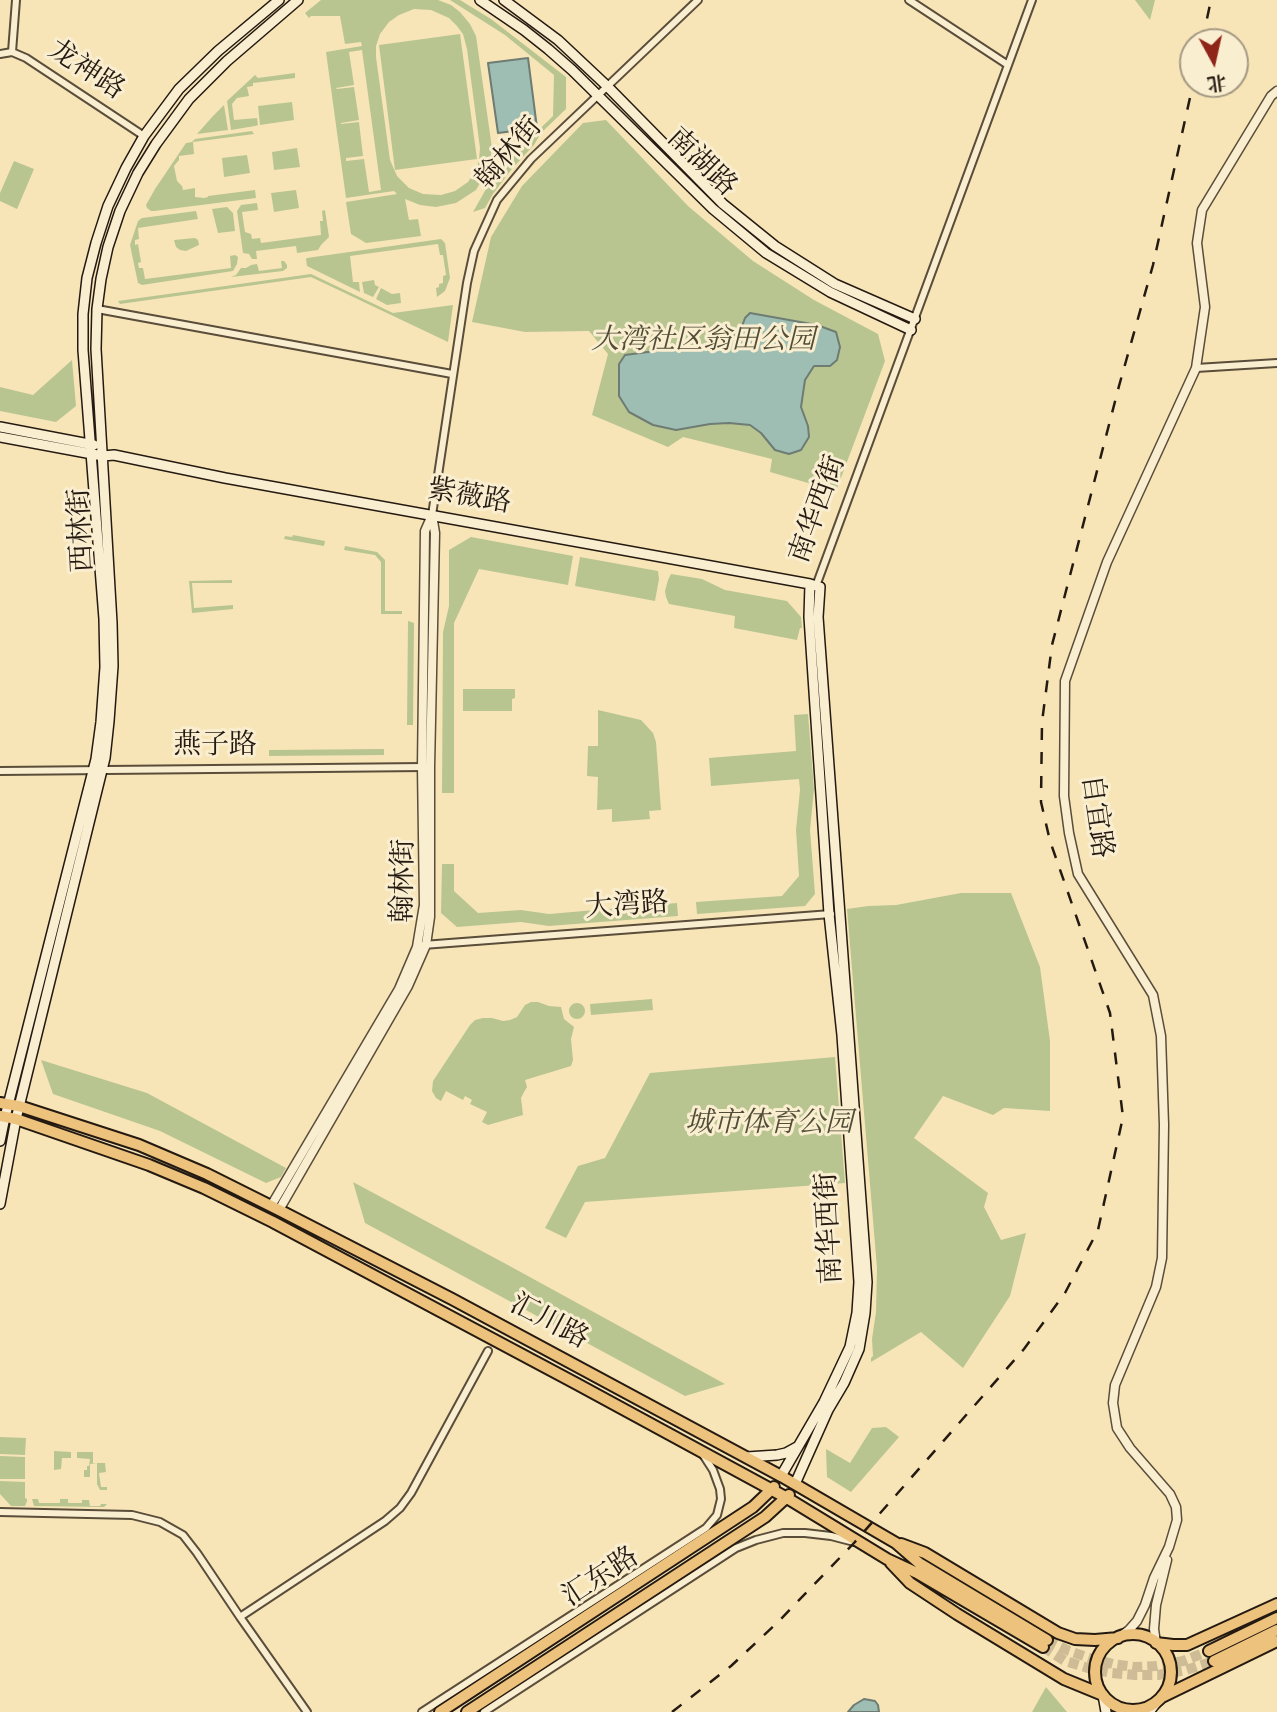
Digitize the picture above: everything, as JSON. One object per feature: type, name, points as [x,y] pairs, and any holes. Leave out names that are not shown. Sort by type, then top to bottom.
[{"type":"main road","name":"西林街","points":[[98,770],[105,667],[104,620],[83,350],[87,278],[108,206],[144,136],[179,89],[218,51],[279,0]]},
{"type":"main road","name":"西林街","points":[[7,1117],[109,721],[113,666],[96,349],[97,309],[103,268],[120,211],[138,173],[156,144],[189,99],[217,70],[298,0]]},
{"type":"main road","name":"南湖路","points":[[480,0],[548,49],[713,209],[766,253],[830,292],[911,330]]},
{"type":"main road","name":"南湖路","points":[[504,0],[558,40],[723,204],[775,246],[835,284],[915,319]]},
{"type":"main road","name":"紫薇路","points":[[0,428],[225,478],[813,585]]},
{"type":"main road","name":"紫薇路","points":[[0,437],[92,449]]},
{"type":"main road","name":"南华西街","points":[[781,1476],[824,1402],[850,1347],[857,1312],[859,1282],[834,913],[818,617],[820,587],[813,585]]},
{"type":"main road","name":"南华西街","points":[[795,1485],[859,1349],[865,1313],[866,1250],[858,1145],[834,913]]},
{"type":"main road","name":"汇川路","points":[[7,1117],[149,1165],[204,1188],[297,1235],[787,1498],[887,1559],[1045,1644],[919,1563],[896,1543],[781,1476],[452,1299],[207,1174],[139,1145],[9,1104]]},
{"type":"main road","points":[[0,1141],[7,1117]]},
{"type":"main road","points":[[0,1204],[7,1117]]},
{"type":"main road","points":[[747,1457],[777,1455],[798,1446]]},
{"type":"main road","name":"汇东路","points":[[440,1712],[753,1507],[781,1476]]},
{"type":"main road","name":"汇东路","points":[[467,1712],[765,1517],[787,1498],[795,1485]]},
{"type":"main road","points":[[896,1543],[925,1553],[1058,1633],[1075,1639],[1095,1640],[1141,1636],[1156,1643],[1168,1657],[1171,1668],[1165,1693],[1155,1704]]},
{"type":"main road","points":[[887,1559],[910,1583],[957,1614],[1064,1679],[1103,1695]]},
{"type":"main road","points":[[1156,1643],[1187,1645],[1277,1604]]},
{"type":"main road","points":[[1277,1618],[1212,1656],[1277,1630]]},
{"type":"main road","points":[[1118,1638],[1100,1653],[1095,1677],[1099,1690],[1107,1700],[1118,1707],[1131,1710],[1144,1709],[1155,1704],[1277,1641]]},
{"type":"main road","points":[[1103,1695],[1105,1712]]},
{"type":"street","points":[[12,52],[16,0]]},
{"type":"street","name":"翰林街","points":[[275,1208],[408,986],[430,917],[426,767],[435,533],[432,515],[474,251],[497,200],[531,159],[698,0]]},
{"type":"street","points":[[909,0],[1008,65]]},
{"type":"street","name":"南华西街","points":[[813,585],[911,330],[1032,0]]},
{"type":"street","name":"龙神路","points":[[0,54],[12,52],[26,58],[144,136]]},
{"type":"street","name":"自宜路","points":[[1169,1547],[1177,1520],[1176,1507],[1170,1494],[1130,1448],[1117,1428],[1113,1403],[1115,1385],[1156,1287],[1161,1258],[1164,1125],[1161,1036],[1153,996],[1078,874],[1064,796],[1065,681],[1107,562],[1196,368],[1205,307],[1198,243],[1202,210],[1271,96],[1277,91]]},
{"type":"street","points":[[97,309],[453,374]]},
{"type":"street","points":[[1196,368],[1277,363]]},
{"type":"street","name":"燕子路","points":[[0,771],[426,767]]},
{"type":"street","name":"大湾路","points":[[422,944],[834,913]]},
{"type":"street","points":[[240,1617],[385,1521],[400,1508],[411,1493],[488,1351]]},
{"type":"street","points":[[422,1712],[706,1528],[717,1515],[721,1499],[713,1470],[701,1452]]},
{"type":"street","points":[[0,1512],[132,1515],[160,1522],[183,1535],[307,1712]]},
{"type":"street","points":[[484,1712],[736,1548],[783,1534],[805,1533],[862,1544]]},
{"type":"street","points":[[1118,1638],[1137,1621],[1169,1547]]},
{"type":"street","points":[[1156,1643],[1156,1605],[1169,1547]]},
{"type":"green space","points":[[321,0],[438,0],[451,5],[470,24],[476,36],[492,148],[489,168],[476,190],[456,203],[436,207],[405,199],[409,220],[418,219],[421,236],[366,243],[351,234],[346,202],[397,194],[394,191],[346,198],[326,52],[362,46],[361,42],[345,44],[340,16],[309,18],[305,13]],"holes":[[[414,9],[431,10],[449,18],[463,34],[467,49],[480,148],[479,160],[468,182],[455,191],[441,195],[423,194],[409,188],[397,176],[390,160],[376,46],[380,34],[389,22]],[[362,50],[381,190],[369,192],[364,159],[346,161],[346,158],[363,156],[359,122],[341,124],[359,120],[354,87],[336,88],[354,85],[349,52]]]},
{"type":"green space","points":[[450,0],[460,0],[491,19],[566,77],[566,109],[541,133],[485,208],[473,212],[486,189],[513,155],[553,116],[554,75],[505,35]]},
{"type":"green space","points":[[1135,0],[1155,0],[1150,20]]},
{"type":"green space","points":[[460,34],[477,159],[395,170],[379,45]]},
{"type":"green space","points":[[295,73],[295,78],[253,83],[253,86],[247,87],[249,96],[237,98],[232,104],[234,120],[257,118],[258,125],[231,130],[227,101],[255,75],[258,78]]},
{"type":"green space","points":[[292,102],[294,120],[260,125],[258,106]]},
{"type":"green space","points":[[224,105],[228,130],[197,134],[213,116]]},
{"type":"green space","name":"大湾社区翁田公园","points":[[606,120],[688,206],[753,261],[814,300],[878,334],[885,361],[836,491],[770,472],[772,459],[683,437],[668,447],[592,415],[608,354],[589,331],[525,332],[472,322],[491,237],[522,186],[583,123]]},
{"type":"green space","points":[[252,131],[254,134],[193,142],[194,154],[179,156],[174,166],[177,181],[183,190],[195,188],[195,197],[255,190],[256,198],[154,211],[147,208],[155,189],[186,143],[195,139]]},
{"type":"green space","points":[[297,148],[300,167],[274,170],[272,152]]},
{"type":"green space","points":[[247,155],[250,173],[224,177],[222,158]]},
{"type":"green space","points":[[14,161],[34,169],[17,209],[0,201],[0,193]]},
{"type":"green space","points":[[296,190],[299,208],[274,212],[271,193]]},
{"type":"green space","points":[[257,203],[258,210],[242,212],[245,232],[251,234],[252,239],[260,238],[261,243],[321,235],[320,221],[323,221],[322,211],[325,210],[329,237],[318,250],[297,253],[296,246],[256,251],[257,259],[252,259],[249,254],[243,253],[237,211],[241,205]]},
{"type":"green space","points":[[227,207],[233,213],[235,231],[218,233],[212,209]]},
{"type":"green space","points":[[196,211],[198,219],[138,228],[139,239],[135,240],[135,245],[138,244],[141,262],[138,263],[139,268],[143,268],[145,279],[231,268],[230,256],[235,255],[238,257],[233,271],[142,285],[138,283],[130,245],[138,221],[142,218]]},
{"type":"green space","points":[[195,238],[199,245],[186,251],[176,247],[174,240]]},
{"type":"green space","points":[[441,239],[445,243],[450,278],[445,291],[437,297],[436,288],[443,283],[443,276],[446,275],[438,244],[350,256],[353,282],[359,282],[360,292],[307,266],[307,258]]},
{"type":"green space","points":[[281,261],[287,265],[283,271],[231,277],[241,268],[251,265],[257,264],[259,271],[282,268]]},
{"type":"green space","points":[[311,274],[393,313],[453,305],[448,342],[311,277],[120,304],[118,301]]},
{"type":"green space","points":[[374,280],[379,287],[373,297],[364,293],[362,282]]},
{"type":"green space","points":[[381,288],[392,294],[400,293],[401,303],[387,305],[376,299]]},
{"type":"green space","points":[[72,360],[76,406],[56,422],[0,411],[0,387],[33,395]]},
{"type":"green space","points":[[285,536],[325,541],[324,546],[284,539]]},
{"type":"green space","points":[[471,537],[573,556],[568,585],[479,569],[454,623],[454,793],[442,793],[443,632],[449,606],[449,550]]},
{"type":"green space","points":[[345,546],[377,552],[385,560],[385,611],[402,611],[402,614],[381,614],[381,562],[375,555],[344,550]]},
{"type":"green space","points":[[580,557],[658,571],[655,601],[575,586]]},
{"type":"green space","points":[[671,574],[702,579],[725,590],[787,601],[801,617],[802,628],[797,640],[734,628],[735,616],[669,604],[665,591]]},
{"type":"green space","points":[[232,580],[232,583],[192,583],[194,608],[233,605],[233,609],[192,613],[189,581]]},
{"type":"green space","points":[[408,621],[414,623],[413,725],[407,725]]},
{"type":"green space","points":[[463,689],[515,689],[512,711],[463,711]]},
{"type":"green space","points":[[598,710],[641,720],[653,733],[661,810],[649,811],[650,819],[612,822],[612,809],[597,810],[598,777],[587,776],[588,746],[598,746]]},
{"type":"green space","points":[[808,714],[814,789],[810,830],[815,894],[805,906],[697,914],[696,902],[782,896],[799,876],[796,830],[799,779],[711,786],[709,758],[796,751],[794,715]]},
{"type":"green space","points":[[384,749],[384,755],[269,756],[269,750]]},
{"type":"green space","points":[[442,864],[454,864],[454,891],[478,913],[521,910],[549,914],[677,903],[678,916],[549,926],[521,922],[457,927],[441,913]]},
{"type":"green space","points":[[961,893],[1011,893],[1040,967],[1050,1041],[1050,1111],[1004,1108],[993,1115],[943,1096],[914,1138],[988,1193],[984,1207],[1001,1240],[1026,1233],[1010,1296],[963,1368],[921,1332],[871,1362],[877,1268],[847,909],[896,905]]},
{"type":"green space","points":[[652,999],[653,1010],[591,1015],[590,1004]]},
{"type":"green space","points":[[531,1002],[561,1007],[564,1019],[574,1027],[571,1039],[573,1060],[571,1066],[525,1080],[527,1087],[521,1098],[523,1115],[488,1125],[482,1122],[487,1112],[470,1104],[472,1100],[465,1096],[463,1100],[446,1091],[441,1101],[436,1098],[432,1091],[433,1081],[470,1025],[483,1018],[510,1020],[517,1017],[525,1005]]},
{"type":"green space","points":[[577,1003],[583,1005],[583,1017],[577,1019],[571,1017],[569,1011],[571,1005]]},
{"type":"green space","name":"城市体育公园","points":[[835,1057],[845,1183],[585,1202],[566,1238],[545,1228],[578,1166],[605,1158],[650,1073]]},
{"type":"green space","points":[[41,1060],[147,1093],[286,1168],[281,1177],[266,1183],[160,1131],[53,1094]]},
{"type":"green space","points":[[353,1182],[725,1384],[685,1396],[365,1223]]},
{"type":"green space","points":[[886,1427],[899,1437],[851,1492],[827,1477],[826,1449],[850,1463],[872,1428]]},
{"type":"green space","points":[[0,1437],[26,1438],[25,1455],[0,1454]]},
{"type":"green space","points":[[54,1451],[71,1452],[71,1458],[62,1458],[61,1469],[54,1470]]},
{"type":"green space","points":[[77,1452],[93,1452],[93,1463],[97,1463],[90,1464],[90,1477],[84,1477],[84,1470],[87,1470],[90,1459],[77,1458]]},
{"type":"green space","points":[[0,1456],[25,1457],[25,1479],[0,1479]]},
{"type":"green space","points":[[97,1463],[105,1463],[106,1472],[99,1473],[101,1487],[107,1487],[107,1490],[100,1490],[97,1484]]},
{"type":"green space","points":[[0,1481],[25,1482],[25,1506],[11,1506],[0,1494]]},
{"type":"green space","points":[[32,1499],[38,1499],[39,1503],[60,1503],[60,1499],[68,1499],[68,1503],[89,1500],[90,1506],[107,1504],[104,1507],[34,1506]]},
{"type":"green space","points":[[1046,1687],[1067,1712],[1032,1712]]},
{"type":"water","points":[[528,58],[537,128],[498,133],[488,63]]},
{"type":"water","points":[[750,313],[817,325],[836,332],[840,347],[837,360],[830,366],[814,366],[805,380],[801,407],[809,437],[801,450],[789,454],[775,450],[761,433],[750,425],[710,424],[676,430],[653,425],[629,412],[619,396],[619,364],[625,355],[705,348],[731,339],[741,329]]},
{"type":"water","points":[[864,1699],[875,1701],[879,1712],[848,1712],[854,1705]]},
{"type":"tunnel","points":[[1047,1640],[1090,1658],[1135,1667],[1183,1661],[1209,1651]]},
{"type":"tunnel","points":[[1043,1647],[1065,1661],[1112,1673],[1135,1675],[1158,1675],[1214,1661]]},
{"type":"railway","points":[[1205,28],[1211,0]]},
{"type":"railway","points":[[672,1712],[731,1666],[778,1622],[854,1543],[1024,1349],[1065,1293],[1098,1230],[1123,1117],[1110,1013],[1050,841],[1041,802],[1042,722],[1052,645],[1153,265],[1190,98]]}]
